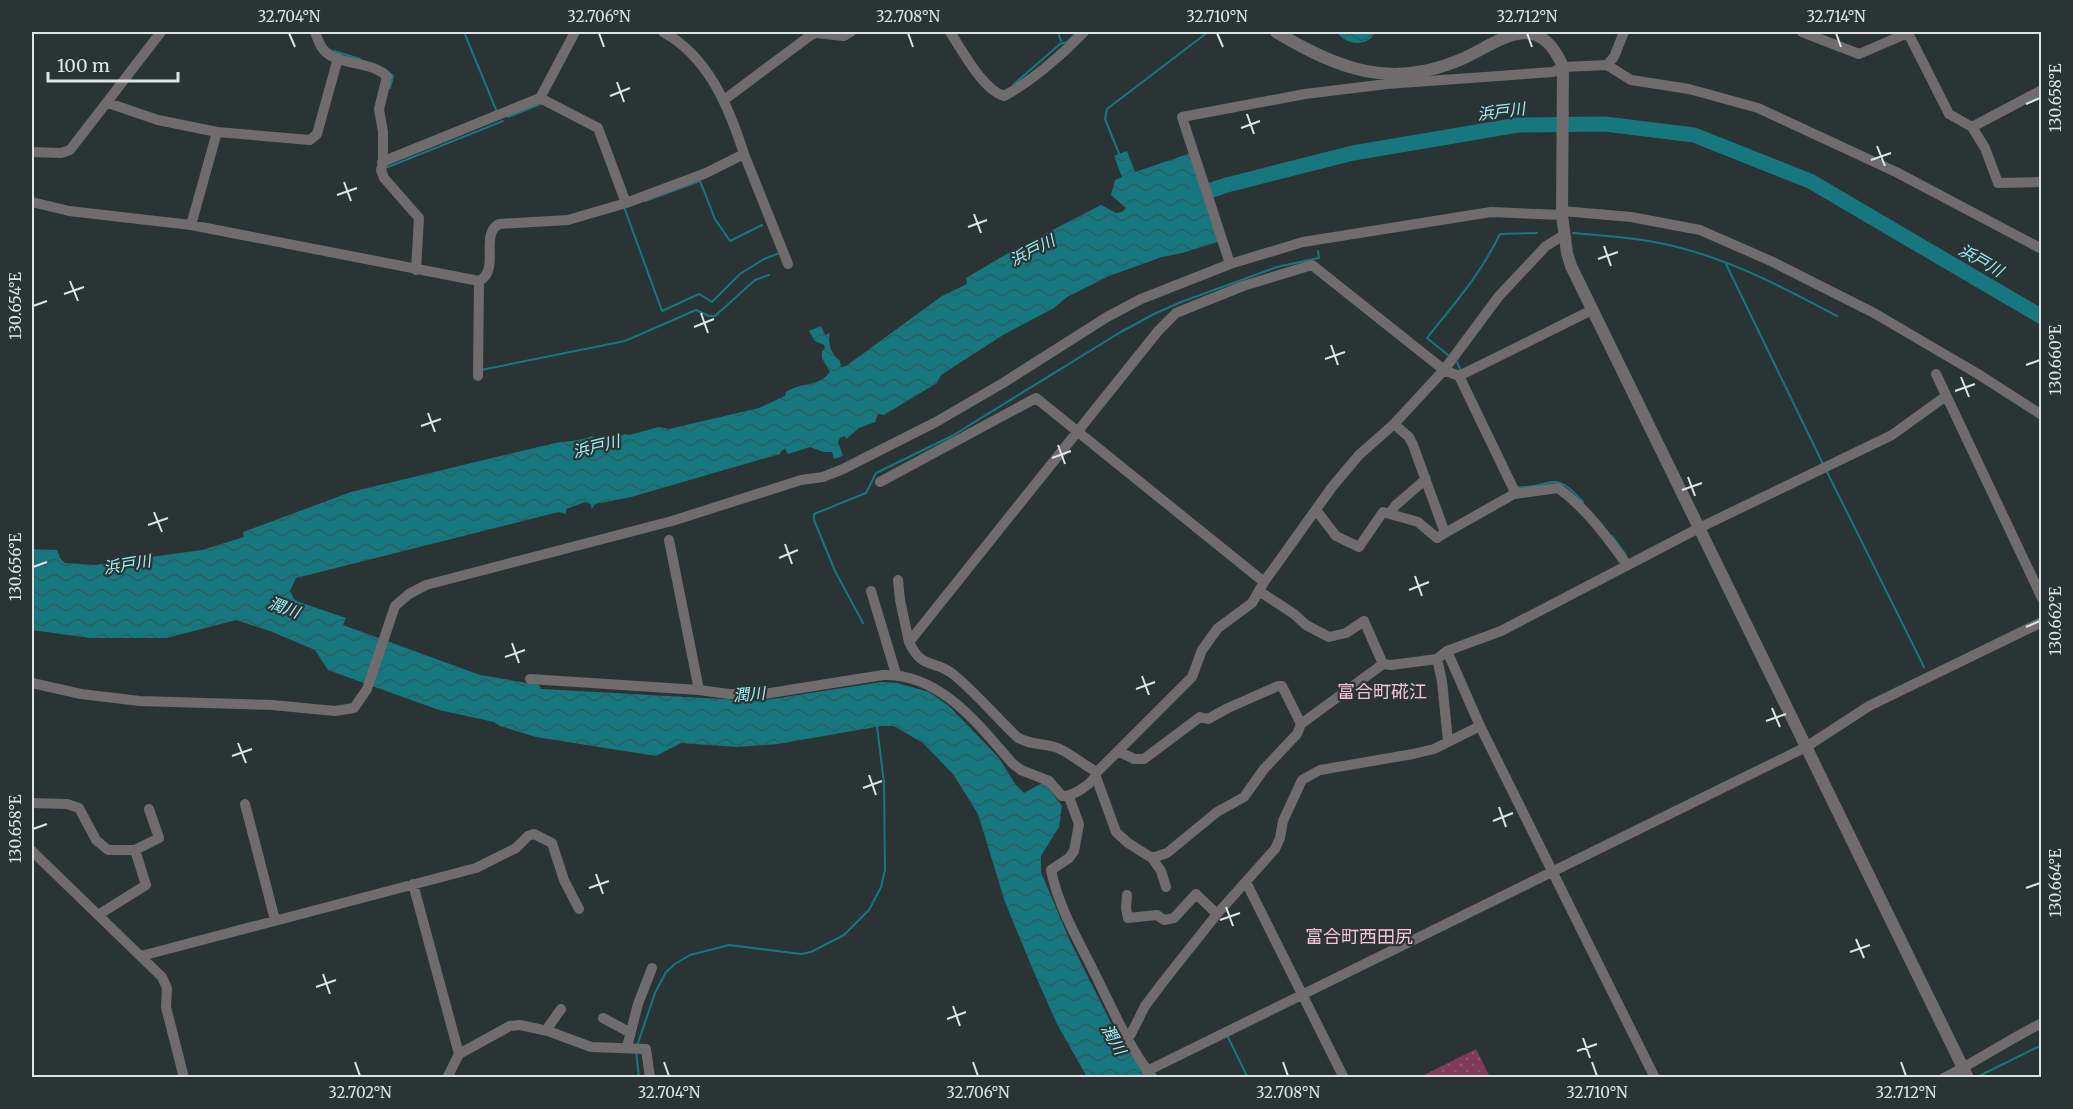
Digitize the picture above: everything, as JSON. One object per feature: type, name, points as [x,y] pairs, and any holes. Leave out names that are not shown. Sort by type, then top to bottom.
[{"type":"street","points":[[32,152],[61,153],[70,150],[161,32]]},
{"type":"street","points":[[315,32],[324,51],[338,58],[380,71],[387,77],[379,109],[383,132],[381,170],[384,178],[419,218],[416,270]]},
{"type":"street","points":[[382,162],[540,98],[575,32]]},
{"type":"street","points":[[663,32],[683,45],[700,63],[724,100],[788,264]]},
{"type":"street","points":[[724,100],[811,35],[816,33],[844,36],[850,32]]},
{"type":"street","points":[[950,32],[984,81],[994,91],[1004,96],[1057,57],[1084,32]]},
{"type":"street","points":[[1276,32],[1317,55],[1343,66],[1364,72],[1390,74],[1424,71],[1443,66],[1508,37],[1525,33],[1542,38],[1555,51],[1563,67],[1562,213],[1571,266],[1966,1073]]},
{"type":"street","points":[[1610,67],[1624,32]]},
{"type":"street","points":[[1802,32],[1859,54],[1908,33],[1949,114],[1972,127],[1985,148],[1998,183],[2042,182]]},
{"type":"street","points":[[1877,32],[1883,43]]},
{"type":"street","points":[[108,103],[158,120],[217,132],[310,140],[315,137],[338,58]]},
{"type":"street","points":[[1230,264],[1182,117],[1305,94],[1363,87],[1553,72],[1563,67],[1610,67],[1631,80],[1689,89],[1758,108],[1896,172],[2042,249]]},
{"type":"street","points":[[1972,127],[2042,90]]},
{"type":"street","points":[[540,98],[598,128],[626,204]]},
{"type":"street","points":[[191,225],[217,132]]},
{"type":"street","points":[[32,202],[69,211],[191,225],[479,281],[484,279],[489,270],[491,233],[499,224],[567,220],[626,204],[706,173],[744,153]]},
{"type":"street","points":[[32,683],[81,694],[140,701],[272,705],[334,711],[354,708],[367,689],[395,606],[408,594],[426,585],[672,520],[801,480],[823,477],[936,422],[1003,383],[1107,317],[1141,299],[1230,264],[1303,242],[1479,213],[1562,213],[1631,217],[1700,230],[1773,262],[1874,313],[2042,415]]},
{"type":"street","points":[[531,679],[729,694],[764,694],[896,674],[941,691],[959,706],[1012,763],[1021,770],[1048,781],[1062,796],[1071,795],[1095,776],[1192,677],[1202,650],[1218,628],[1252,603],[1261,586],[1332,487],[1359,455],[1394,424],[1444,370],[1499,296],[1546,246],[1564,235]]},
{"type":"street","points":[[909,642],[1158,331],[1176,313],[1244,285],[1312,265],[1444,370],[1460,376],[1516,494]]},
{"type":"street","points":[[478,376],[479,281]]},
{"type":"street","points":[[1460,376],[1592,310]]},
{"type":"street","points":[[1936,374],[2042,598]]},
{"type":"street","points":[[1152,858],[1167,853],[1217,812],[1244,797],[1264,769],[1297,734],[1301,724],[1383,664],[1437,659],[1447,651],[1501,631],[1699,528],[1892,435],[1946,396]]},
{"type":"street","points":[[880,482],[1036,398],[1306,625],[1329,637],[1346,633],[1364,621],[1383,664]]},
{"type":"street","points":[[1394,424],[1413,445],[1444,533]]},
{"type":"street","points":[[1390,513],[1426,479]]},
{"type":"street","points":[[1316,510],[1336,536],[1359,547],[1383,512],[1418,522],[1437,538],[1499,501],[1516,494],[1558,488],[1574,500],[1627,565]]},
{"type":"street","points":[[669,540],[699,690]]},
{"type":"street","points":[[898,580],[909,642],[915,654],[921,660],[951,673],[1017,737],[1025,742],[1053,746],[1064,751],[1095,776],[1116,831],[1128,843],[1152,858],[1161,871],[1166,887]]},
{"type":"street","points":[[871,591],[896,674]]},
{"type":"street","points":[[1071,795],[1079,824],[1074,851],[1069,858],[1051,870],[1054,885],[1073,930],[1127,1037],[1150,1074],[1234,1028],[1806,747],[1869,706],[2042,622]]},
{"type":"street","points":[[1447,651],[1480,726],[1655,1077]]},
{"type":"street","points":[[1437,659],[1442,681],[1448,742]]},
{"type":"street","points":[[1118,751],[1134,759],[1143,759],[1200,717],[1208,719],[1278,686],[1282,686],[1301,724]]},
{"type":"street","points":[[1127,1037],[1131,1034],[1144,1006],[1217,914],[1275,849],[1283,821],[1302,780],[1320,770],[1434,749],[1480,726]]},
{"type":"street","points":[[32,802],[67,804],[79,808],[96,840],[108,850],[135,850],[159,838],[149,809]]},
{"type":"street","points":[[245,804],[275,920]]},
{"type":"street","points":[[141,956],[476,868],[516,848],[528,836],[534,834],[552,843],[564,880],[579,909]]},
{"type":"street","points":[[98,915],[146,885],[135,850]]},
{"type":"street","points":[[32,852],[141,956],[166,983],[166,1007],[184,1077]]},
{"type":"street","points":[[1246,882],[1344,1077]]},
{"type":"street","points":[[413,884],[459,1054]]},
{"type":"street","points":[[1127,894],[1128,918],[1156,915],[1164,920],[1174,918],[1196,894],[1217,914]]},
{"type":"street","points":[[629,1047],[629,1032],[652,968]]},
{"type":"street","points":[[548,1031],[554,1017],[561,1009]]},
{"type":"street","points":[[603,1018],[629,1032]]},
{"type":"street","points":[[1944,1077],[1966,1073],[2006,1040],[2042,1023]]},
{"type":"street","points":[[447,1077],[459,1054],[510,1026],[520,1025],[548,1031],[591,1047],[646,1049],[650,1077]]},
{"type":"shaded area","points":[[1476,1049],[1490,1077],[1420,1077]]},
{"type":"water","points":[[1337,32],[1375,32],[1367,41],[1356,43],[1345,40]]},
{"type":"water","name":"潤川","points":[[1127,151],[1135,172],[1191,153],[1221,241],[1162,257],[1109,276],[1067,297],[1054,308],[1003,335],[941,375],[937,383],[884,415],[878,414],[875,422],[859,428],[846,439],[845,436],[840,438],[838,442],[843,456],[834,459],[832,452],[810,447],[788,454],[785,449],[780,454],[631,497],[595,504],[592,509],[590,504],[585,502],[566,509],[566,514],[559,512],[296,578],[290,591],[294,599],[299,602],[346,618],[343,625],[480,675],[539,685],[541,689],[759,701],[882,682],[897,683],[929,692],[949,706],[999,758],[1015,784],[1024,793],[1044,782],[1062,806],[1059,827],[1041,856],[1041,872],[1070,941],[1115,1031],[1146,1077],[1087,1077],[1057,1024],[1033,970],[1005,902],[978,814],[953,774],[923,743],[894,726],[881,726],[778,744],[737,747],[681,743],[656,756],[536,737],[494,722],[439,710],[328,670],[315,650],[236,620],[167,638],[90,638],[32,630],[32,549],[57,550],[65,563],[95,565],[119,562],[132,555],[151,557],[202,550],[244,537],[243,532],[351,492],[555,443],[592,436],[601,442],[625,434],[659,427],[669,429],[759,408],[785,396],[786,392],[792,389],[821,380],[830,372],[822,358],[824,345],[815,341],[809,331],[821,326],[825,335],[830,333],[829,341],[833,353],[840,361],[841,367],[846,366],[942,296],[967,284],[966,278],[1010,252],[1101,205],[1116,213],[1122,212],[1126,208],[1111,195],[1115,180],[1122,177],[1114,156]]},
{"type":"waterway","points":[[464,32],[497,112]]},
{"type":"waterway","points":[[1058,32],[1061,41]]},
{"type":"waterway","points":[[1013,85],[1077,32]]},
{"type":"waterway","points":[[1120,156],[1105,119],[1107,109],[1208,32]]},
{"type":"waterway","points":[[334,51],[360,59]]},
{"type":"waterway","points":[[385,69],[393,76],[390,88]]},
{"type":"waterway","points":[[508,117],[543,103]]},
{"type":"waterway","points":[[388,167],[503,121]]},
{"type":"waterway","name":"浜戸川","points":[[1193,196],[1353,153],[1518,125],[1605,124],[1694,135],[1810,181],[2042,317]]},
{"type":"waterway","points":[[645,201],[700,181],[715,219],[730,241],[762,225]]},
{"type":"waterway","points":[[624,207],[662,311],[699,294],[712,302],[740,274],[777,254]]},
{"type":"waterway","points":[[1448,355],[1427,338],[1475,276],[1500,234],[1537,233]]},
{"type":"waterway","points":[[1573,233],[1648,241],[1695,252],[1757,276],[1837,316]]},
{"type":"waterway","points":[[863,623],[835,571],[814,520],[814,514],[866,493],[876,473],[952,436],[1119,333],[1154,314],[1277,267],[1319,258],[1318,251]]},
{"type":"waterway","points":[[1726,264],[1823,464]]},
{"type":"waterway","points":[[481,370],[625,341],[696,310],[709,316],[715,316],[755,280],[769,275]]},
{"type":"waterway","points":[[1457,362],[1461,371]]},
{"type":"waterway","points":[[1827,472],[1924,667]]},
{"type":"waterway","points":[[1517,487],[1557,482],[1573,491],[1583,502]]},
{"type":"waterway","points":[[1612,536],[1626,555]]},
{"type":"waterway","points":[[637,1046],[655,993],[666,972],[690,955],[729,945],[801,954],[811,952],[844,935],[869,910],[881,887],[885,870],[884,783],[877,726]]},
{"type":"waterway","points":[[1227,1035],[1248,1078]]},
{"type":"waterway","points":[[1975,1078],[2042,1045]]},
{"type":"waterway","points":[[636,1051],[639,1078]]},
{"type":"district","name":"富合町硴江","points":[[1382,692]]},
{"type":"district","name":"富合町西田尻","points":[[1359,937]]}]
